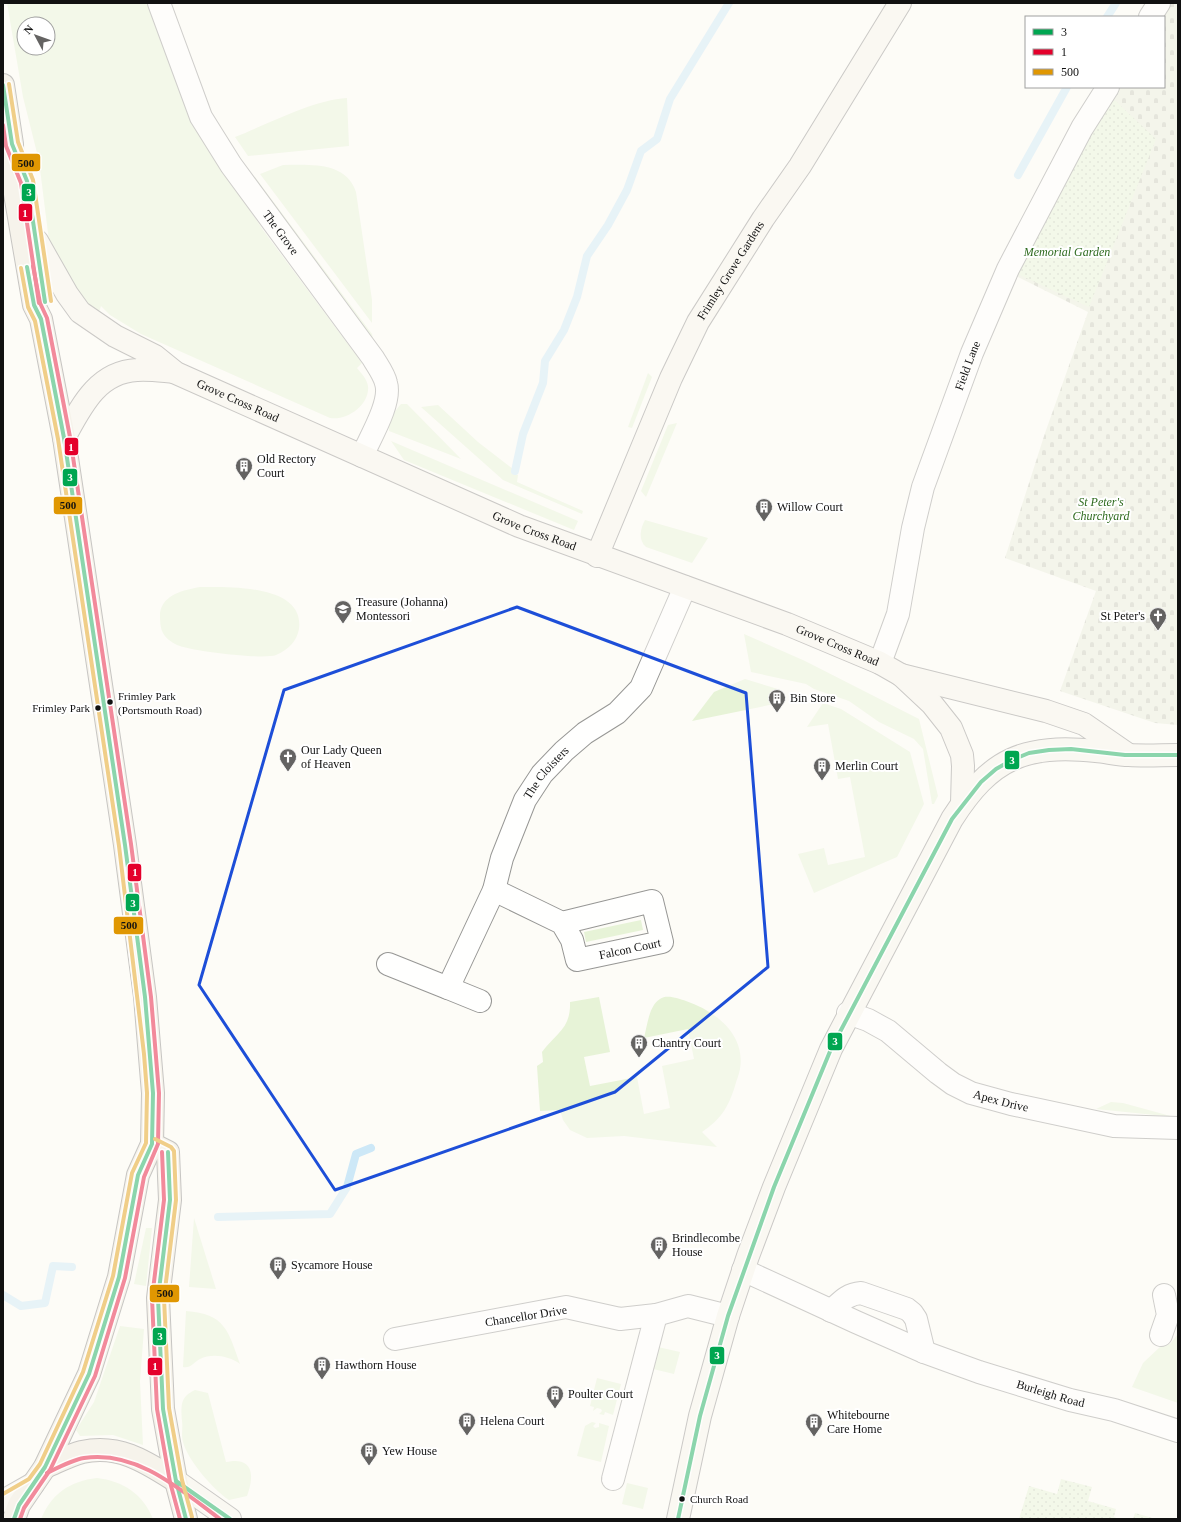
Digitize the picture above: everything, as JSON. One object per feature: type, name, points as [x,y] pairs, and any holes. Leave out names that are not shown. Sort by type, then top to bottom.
[{"type":"main road","name":"Frimley Grove Gardens","points":[[597,556],[668,385],[698,322],[763,219],[800,166],[900,3]]},
{"type":"main road","points":[[3,85],[12,144],[13,182],[34,305],[41,319],[64,438],[124,837],[145,997],[153,1093],[152,1144],[138,1175],[118,1277],[89,1374],[39,1475],[19,1505],[14,1519]]},
{"type":"main road","points":[[12,144],[27,181],[38,241],[46,308],[41,319]]},
{"type":"main road","name":"Grove Cross Road","points":[[38,241],[67,294],[80,312],[115,336],[155,356],[174,372],[519,526],[597,556],[787,624],[880,663],[901,675],[932,704],[956,736],[963,766],[962,803]]},
{"type":"main road","name":"Grove Cross Road","points":[[64,438],[80,408],[93,390],[104,380],[120,373],[136,370],[174,372]]},
{"type":"main road","name":"Grove Cross Road","points":[[901,675],[1046,711],[1084,724],[1129,755]]},
{"type":"main road","points":[[678,1519],[700,1416],[728,1316],[743,1270],[813,1088],[848,1013],[962,803],[982,779],[1002,764],[1018,756],[1049,750],[1095,751],[1129,755],[1178,755]]},
{"type":"main road","points":[[152,1144],[168,1152],[170,1200],[158,1298],[164,1409],[176,1481],[186,1519]]},
{"type":"main road","points":[[3,1501],[39,1475],[82,1452],[106,1450],[132,1455],[176,1481],[230,1519]]},
{"type":"street","name":"The Grove","points":[[159,3],[201,118],[231,165],[373,358],[386,383],[387,396],[383,409],[362,456]]},
{"type":"street","points":[[1151,16],[1159,3]]},
{"type":"street","name":"Field Lane","points":[[880,663],[898,614],[913,528],[923,487],[972,353],[1008,269],[1082,128],[1107,88]]},
{"type":"street","name":"The Cloisters","points":[[448,988],[494,890],[502,858],[525,800],[542,774],[564,752],[585,733],[617,713],[641,688],[685,587]]},
{"type":"street","points":[[494,890],[562,923]]},
{"type":"street","points":[[388,964],[480,1001]]},
{"type":"street","name":"Apex Drive","points":[[848,1013],[868,1020],[888,1031],[938,1073],[953,1084],[971,1093],[1011,1104],[1114,1126],[1178,1128]]},
{"type":"street","name":"Burleigh Road","points":[[743,1270],[924,1352],[1005,1380],[1070,1400],[1114,1410],[1178,1430]]},
{"type":"street","points":[[831,1311],[847,1296],[861,1293],[907,1309],[916,1319],[924,1352]]},
{"type":"street","name":"Chancellor Drive","points":[[395,1339],[566,1308],[620,1319],[656,1315],[688,1306],[728,1316]]},
{"type":"street","points":[[1161,1335],[1170,1308]]},
{"type":"street","points":[[613,1479],[656,1315]]},
{"type":"highlighted area","points":[[517,607],[746,693],[768,967],[615,1092],[335,1190],[199,985],[284,690]]},
{"type":"green space","points":[[7,3],[148,3],[171,69],[195,127],[263,230],[362,363],[357,368],[367,383],[368,393],[361,405],[350,414],[343,417],[330,418],[141,334],[110,315],[101,306],[98,315],[83,300],[50,249],[39,161],[23,97],[16,56],[56,56],[56,16],[16,16],[16,56]]},
{"type":"green space","name":"St Peter's Churchyard","points":[[1163,3],[1178,3],[1178,725],[1155,723],[1060,691],[1096,591],[1005,558],[1045,433],[1088,312],[1010,273],[1111,88],[1165,88],[1165,16],[1155,16]]},
{"type":"green space","name":"Memorial Garden","points":[[1108,94],[1156,139],[1089,307],[1011,271]]},
{"type":"green space","points":[[347,98],[349,146],[248,156],[235,137],[305,108],[320,103]]},
{"type":"green space","points":[[283,165],[315,165],[326,167],[344,175],[351,182],[356,192],[372,300],[372,323],[260,174]]},
{"type":"green space","points":[[255,177],[372,334],[374,345],[251,181]]},
{"type":"green space","points":[[648,373],[652,377],[632,428],[628,427]]},
{"type":"green space","points":[[401,404],[407,404],[461,459],[389,431],[390,420]]},
{"type":"green space","points":[[438,405],[478,442],[513,469],[513,473],[518,475],[517,482],[583,511],[582,514],[503,480],[421,407]]},
{"type":"green space","points":[[677,423],[646,497],[641,491],[668,425]]},
{"type":"green space","points":[[391,441],[578,521],[574,530],[404,460]]},
{"type":"green space","points":[[645,520],[708,538],[692,563],[646,547],[641,538],[642,527]]},
{"type":"green space","points":[[200,587],[245,588],[278,596],[290,603],[298,614],[299,629],[294,641],[284,651],[276,655],[269,656],[243,656],[196,650],[173,643],[168,640],[162,631],[160,624],[160,613],[162,607],[165,601],[175,594]]},
{"type":"green space","points":[[744,634],[805,661],[919,719],[938,796],[934,804],[932,804],[923,749],[914,739],[879,722],[849,701],[814,689],[806,684],[751,672]]},
{"type":"green space","points":[[745,679],[781,690],[784,702],[692,721],[714,692]]},
{"type":"green space","points":[[823,703],[841,709],[910,752],[924,804],[897,857],[814,893],[798,854],[824,848],[828,865],[865,857],[850,777],[838,779],[828,724],[807,727]]},
{"type":"green space","points":[[641,920],[643,930],[586,942],[584,932]]},
{"type":"green space","points":[[599,997],[610,1052],[584,1057],[590,1086],[637,1077],[644,1114],[670,1108],[662,1066],[694,1059],[688,1029],[644,1038],[651,1011],[656,1002],[666,997],[673,997],[686,1001],[708,1011],[726,1026],[738,1045],[741,1056],[739,1073],[726,1107],[719,1118],[702,1132],[717,1147],[624,1136],[587,1138],[570,1130],[563,1120],[560,1110],[540,1111],[537,1066],[543,1062],[542,1052],[565,1025],[570,1011],[570,1002]]},
{"type":"green space","points":[[1111,1102],[1123,1103],[1174,1117],[1096,1109]]},
{"type":"green space","points":[[194,1218],[216,1289],[189,1287]]},
{"type":"green space","points":[[146,1228],[152,1228],[146,1286],[134,1284]]},
{"type":"green space","points":[[186,1311],[199,1313],[217,1320],[228,1333],[240,1364],[226,1357],[210,1356],[198,1360],[190,1366],[183,1367]]},
{"type":"green space","points":[[120,1326],[144,1329],[140,1381],[143,1445],[113,1435],[80,1436],[76,1430],[94,1402]]},
{"type":"green space","points":[[1178,1334],[1178,1403],[1132,1387],[1143,1363],[1161,1346],[1170,1344]]},
{"type":"green space","points":[[658,1347],[680,1352],[674,1374],[653,1369]]},
{"type":"green space","points":[[597,1378],[621,1384],[613,1415],[605,1412],[604,1415],[599,1414],[602,1411],[601,1409],[597,1408],[593,1411],[594,1407],[590,1406]]},
{"type":"green space","points":[[195,1390],[208,1393],[226,1462],[242,1462],[250,1469],[251,1481],[247,1496],[229,1500],[202,1474],[186,1450],[182,1437],[182,1402],[186,1396]]},
{"type":"green space","points":[[592,1422],[596,1423],[593,1426],[595,1428],[599,1427],[599,1423],[609,1426],[601,1462],[577,1456],[585,1426]]},
{"type":"green space","points":[[97,1478],[115,1482],[131,1490],[144,1502],[153,1519],[41,1519],[50,1502],[63,1490],[78,1482]]},
{"type":"green space","points":[[1061,1479],[1092,1487],[1088,1501],[1116,1509],[1114,1517],[1119,1519],[1019,1519],[1029,1486],[1057,1494]]},
{"type":"green space","points":[[627,1483],[648,1488],[643,1509],[622,1504]]},
{"type":"green space","points":[[1135,1513],[1156,1519],[1133,1519]]},
{"type":"waterway","points":[[515,471],[523,434],[543,383],[545,361],[564,330],[577,297],[587,256],[608,225],[627,190],[641,151],[657,139],[670,99],[729,3]]},
{"type":"waterway","points":[[1108,16],[1116,3]]},
{"type":"waterway","points":[[1018,175],[1066,88]]},
{"type":"waterway","points":[[218,1217],[330,1214],[347,1187],[356,1154],[371,1148]]},
{"type":"waterway","points":[[3,1295],[21,1306],[45,1303],[53,1266],[72,1267]]},
{"type":"transit line","name":"500","points":[[9,84],[18,142],[33,180],[51,301]]},
{"type":"transit line","name":"3","points":[[3,85],[12,144],[27,181],[45,302]]},
{"type":"transit line","name":"1","points":[[3,125],[6,146],[21,183],[39,303]]},
{"type":"transit line","name":"1","points":[[20,1519],[24,1508],[50,1470],[95,1376],[125,1278],[144,1177],[158,1144],[159,1093],[151,997],[131,844],[70,437],[47,318],[40,303],[33,266]]},
{"type":"transit line","name":"3","points":[[14,1519],[19,1505],[45,1467],[89,1374],[119,1277],[138,1175],[152,1144],[153,1093],[145,997],[125,845],[64,438],[41,319],[34,305],[27,267]]},
{"type":"transit line","name":"500","points":[[3,1494],[29,1479],[40,1464],[83,1372],[113,1276],[132,1173],[146,1143],[147,1093],[144,1054],[119,846],[58,439],[35,321],[28,307],[21,268]]},
{"type":"transit line","name":"3","points":[[678,1519],[700,1416],[728,1316],[774,1187],[831,1049],[952,819],[981,782],[996,769],[1029,753],[1071,749],[1125,755],[1178,755]]},
{"type":"transit line","name":"500","points":[[155,1139],[171,1147],[174,1151],[176,1200],[164,1298],[169,1408],[182,1480],[192,1517]]},
{"type":"transit line","name":"1","points":[[162,1152],[164,1200],[152,1298],[157,1409],[170,1482],[180,1519]]},
{"type":"transit line","name":"3","points":[[168,1152],[170,1200],[158,1298],[163,1409],[176,1481],[186,1519]]},
{"type":"transit line","name":"1","points":[[47,1473],[70,1462],[84,1458],[103,1457],[122,1460],[140,1466],[174,1485],[220,1519]]},
{"type":"transit line","name":"3","points":[[176,1481],[230,1519]]},
{"type":"place","name":"Old Rectory Court","points":[[244,481]]},
{"type":"place","name":"Willow Court","points":[[764,522]]},
{"type":"place","name":"Treasure (Johanna) Montessori","points":[[343,624]]},
{"type":"place","name":"St Peter's","points":[[1158,631]]},
{"type":"place","name":"Frimley Park (Portsmouth Road)","points":[[110,702]]},
{"type":"place","name":"Frimley Park","points":[[98,708]]},
{"type":"place","name":"Bin Store","points":[[777,713]]},
{"type":"place","name":"Our Lady Queen of Heaven","points":[[288,772]]},
{"type":"place","name":"Merlin Court","points":[[822,781]]},
{"type":"place","name":"Chantry Court","points":[[639,1058]]},
{"type":"place","name":"Brindlecombe House","points":[[659,1260]]},
{"type":"place","name":"Sycamore House","points":[[278,1280]]},
{"type":"place","name":"Hawthorn House","points":[[322,1380]]},
{"type":"place","name":"Poulter Court","points":[[555,1409]]},
{"type":"place","name":"Helena Court","points":[[467,1436]]},
{"type":"place","name":"Whitebourne Care Home","points":[[814,1437]]},
{"type":"place","name":"Yew House","points":[[369,1466]]},
{"type":"place","name":"Church Road","points":[[682,1499]]}]
